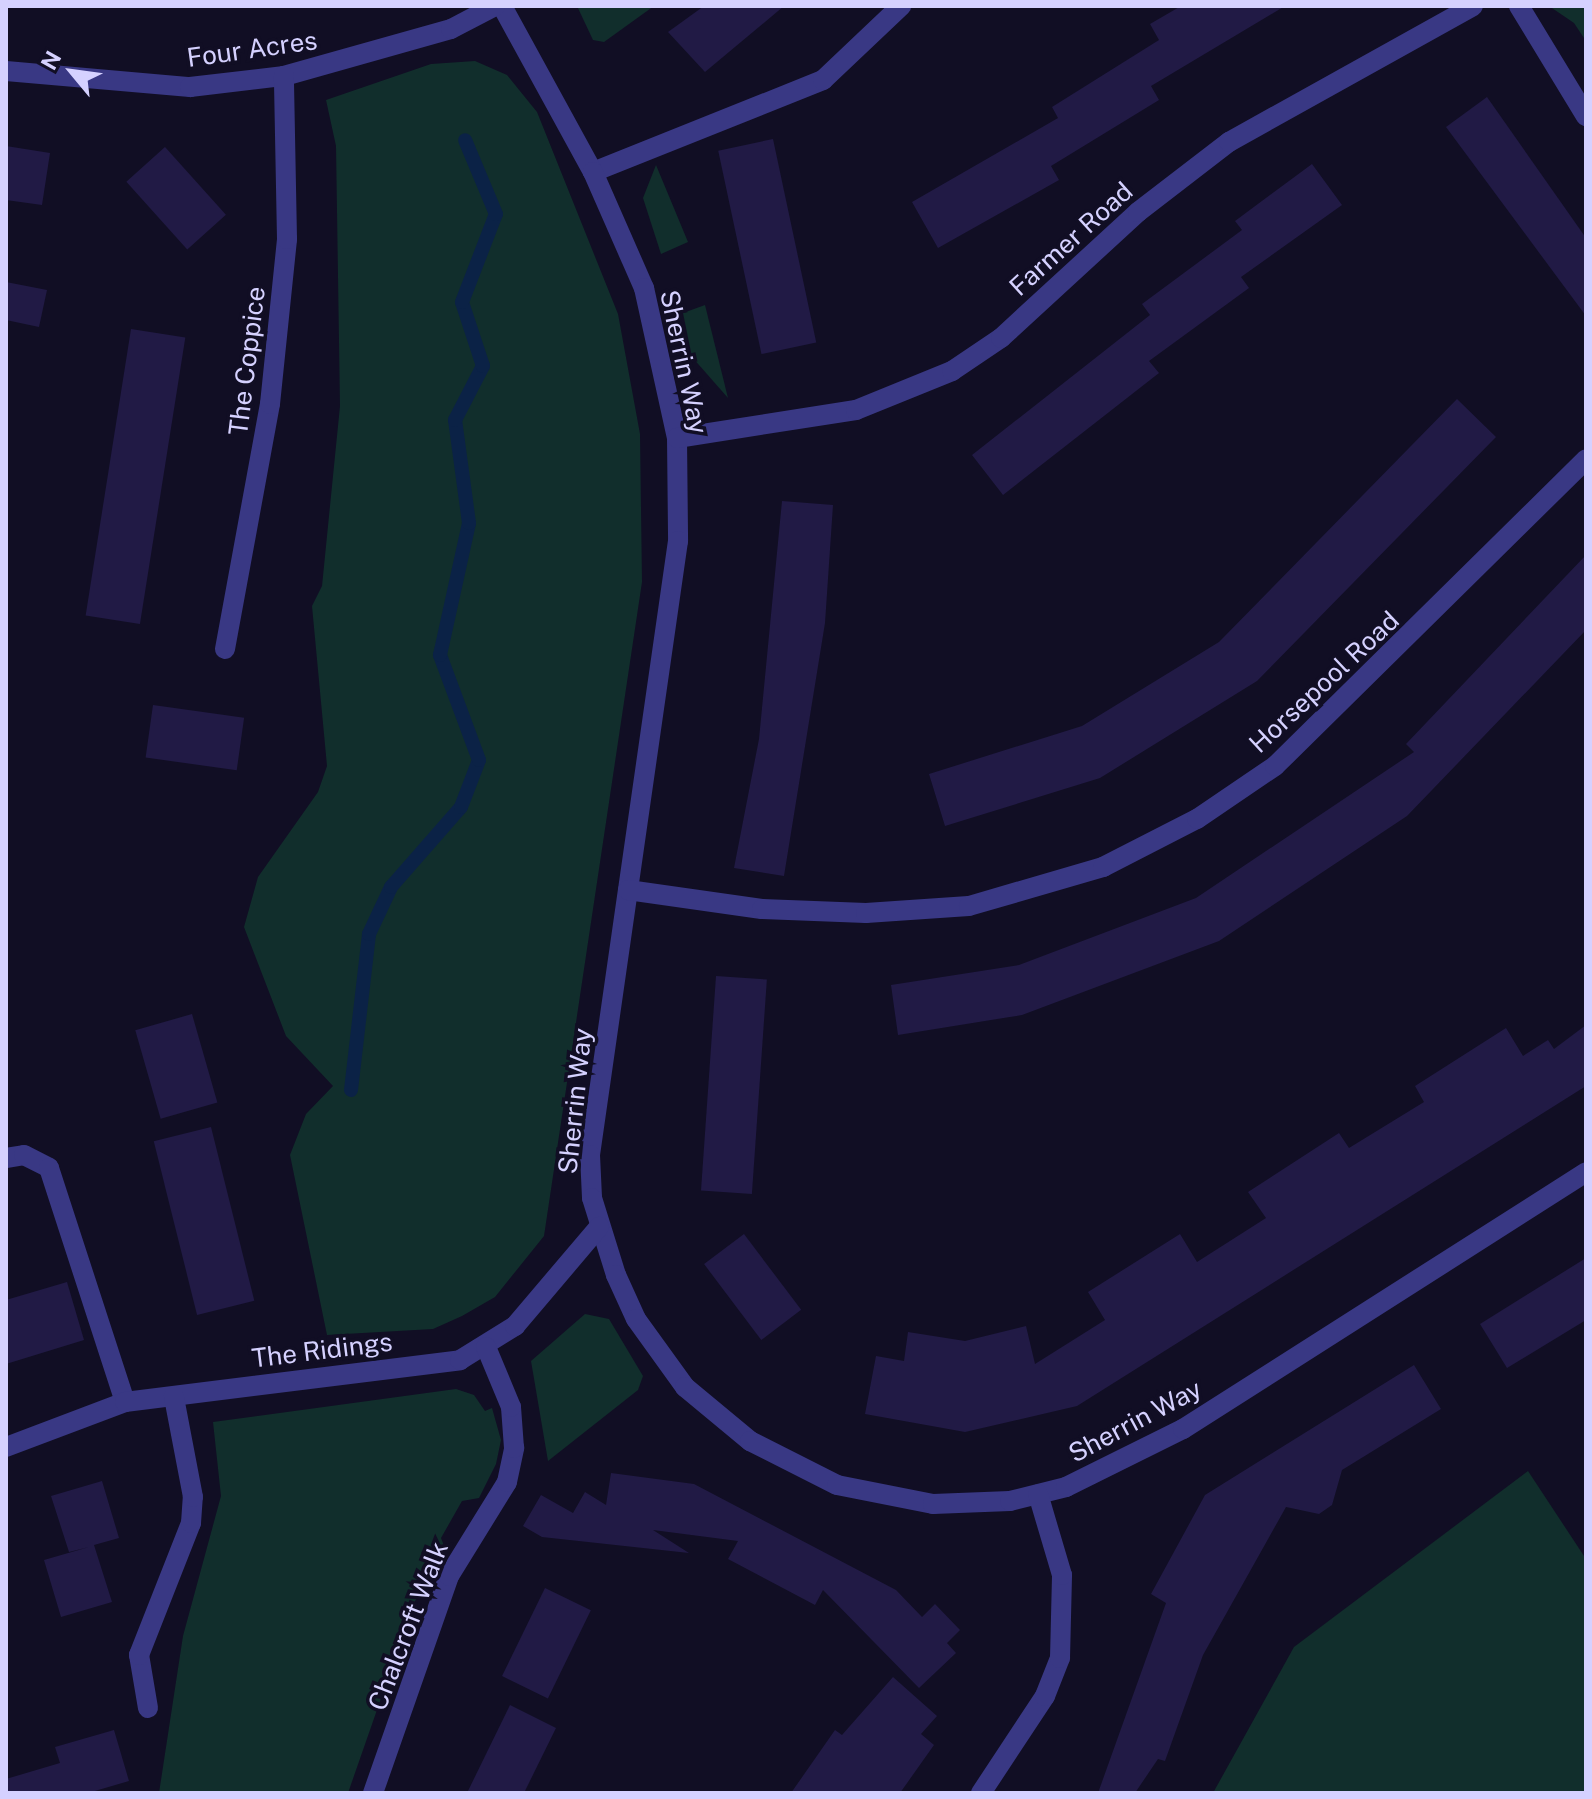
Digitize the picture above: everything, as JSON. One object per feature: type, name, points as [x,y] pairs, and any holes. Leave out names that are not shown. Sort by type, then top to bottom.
[{"type":"street","name":"Four Acres","points":[[6,71],[190,87],[284,76],[451,29],[495,6]]},
{"type":"street","name":"Sherrin Way","points":[[502,6],[593,172],[644,288],[677,438],[678,541],[590,1155],[599,1227],[657,1353],[714,1417],[750,1441],[837,1485],[887,1499],[975,1505],[1038,1494],[1183,1429],[1586,1172]]},
{"type":"street","points":[[593,172],[823,80],[901,6]]},
{"type":"street","name":"Farmer Road","points":[[677,438],[856,410],[952,371],[1001,338],[1138,212],[1229,142],[1473,6]]},
{"type":"street","points":[[1519,6],[1586,116]]},
{"type":"street","name":"The Coppice","points":[[225,649],[278,329],[287,239],[284,76]]},
{"type":"street","name":"Horsepool Road","points":[[628,890],[762,909],[866,913],[969,906],[1103,867],[1197,819],[1287,756],[1586,459]]},
{"type":"street","points":[[6,1158],[24,1155],[49,1168],[125,1402]]},
{"type":"street","name":"The Ridings","points":[[6,1447],[125,1402],[460,1360],[486,1347],[548,1292],[599,1227]]},
{"type":"street","name":"Chalcroft Walk","points":[[373,1793],[449,1576],[507,1482],[514,1448],[511,1407],[486,1347]]},
{"type":"street","points":[[148,1708],[139,1655],[191,1523],[193,1497],[174,1397]]},
{"type":"street","points":[[981,1793],[1060,1658],[1062,1575],[1038,1494]]},
{"type":"green space","points":[[577,6],[654,6],[604,42],[593,40]]},
{"type":"green space","points":[[1549,6],[1586,6],[1586,41],[1574,23]]},
{"type":"green space","points":[[475,61],[507,75],[537,112],[618,314],[640,434],[642,582],[544,1236],[495,1297],[462,1316],[433,1329],[327,1335],[290,1155],[306,1114],[333,1086],[286,1036],[244,927],[258,877],[318,792],[327,766],[312,606],[322,586],[340,406],[336,146],[326,100],[431,64]]},
{"type":"green space","points":[[656,165],[688,242],[661,254],[643,198]]},
{"type":"green space","points":[[705,305],[728,398],[692,357],[683,313]]},
{"type":"green space","points":[[585,1314],[609,1319],[643,1376],[638,1390],[548,1461],[531,1361]]},
{"type":"green space","points":[[456,1389],[474,1395],[485,1411],[492,1408],[501,1440],[496,1464],[479,1498],[462,1501],[441,1538],[448,1556],[415,1601],[348,1793],[159,1793],[183,1636],[221,1496],[213,1422]]},
{"type":"green space","points":[[1528,1471],[1586,1559],[1586,1793],[1213,1793],[1294,1647]]},
{"type":"building","points":[[704,6],[784,6],[705,72],[668,32]]},
{"type":"building","points":[[1181,6],[1285,6],[1151,86],[1159,100],[1051,166],[1059,180],[938,248],[912,202],[1058,118],[1052,107],[1159,40],[1150,24]]},
{"type":"building","points":[[1487,97],[1586,238],[1586,316],[1446,127]]},
{"type":"building","points":[[773,139],[816,342],[761,354],[718,151]]},
{"type":"building","points":[[6,146],[50,153],[42,205],[6,200]]},
{"type":"building","points":[[165,147],[226,215],[187,249],[126,182]]},
{"type":"building","points":[[1312,164],[1342,205],[1241,277],[1249,288],[1149,361],[1159,373],[1003,495],[972,455],[1150,315],[1142,304],[1242,230],[1235,221]]},
{"type":"building","points":[[6,282],[47,290],[39,327],[6,320]]},
{"type":"building","points":[[131,329],[185,338],[140,624],[86,615]]},
{"type":"building","points":[[1457,399],[1496,437],[1257,681],[1100,778],[945,826],[929,774],[1082,726],[1219,642]]},
{"type":"building","points":[[782,501],[833,505],[825,623],[784,876],[734,868],[759,739]]},
{"type":"building","points":[[1586,555],[1586,630],[1407,816],[1219,941],[1022,1015],[898,1035],[891,985],[1019,965],[1196,898],[1414,752],[1406,744]]},
{"type":"building","points":[[153,705],[244,718],[237,770],[146,757]]},
{"type":"building","points":[[716,976],[767,980],[752,1194],[701,1190]]},
{"type":"building","points":[[192,1014],[217,1102],[161,1119],[135,1030]]},
{"type":"building","points":[[1586,1025],[1586,1086],[1077,1406],[965,1432],[865,1414],[876,1356],[904,1361],[908,1332],[965,1341],[1026,1326],[1035,1364],[1105,1320],[1088,1292],[1180,1234],[1197,1262],[1266,1218],[1248,1192],[1339,1133],[1349,1148],[1424,1102],[1415,1086],[1506,1028],[1523,1056],[1548,1040],[1554,1049]]},
{"type":"building","points":[[211,1127],[254,1301],[197,1315],[154,1141]]},
{"type":"building","points":[[744,1234],[801,1310],[761,1340],[704,1264]]},
{"type":"building","points":[[1586,1258],[1586,1320],[1507,1368],[1480,1324]]},
{"type":"building","points":[[67,1282],[84,1340],[6,1364],[6,1300]]},
{"type":"building","points":[[1414,1365],[1441,1409],[1342,1470],[1332,1505],[1319,1514],[1286,1507],[1203,1655],[1165,1761],[1158,1759],[1135,1793],[1098,1793],[1166,1603],[1151,1594],[1205,1495]]},
{"type":"building","points":[[611,1473],[694,1484],[896,1590],[922,1617],[935,1604],[960,1630],[947,1643],[956,1653],[919,1688],[823,1590],[815,1605],[728,1559],[738,1541],[653,1530],[689,1553],[542,1537],[523,1526],[541,1495],[573,1513],[585,1492],[606,1505]]},
{"type":"building","points":[[102,1481],[119,1538],[94,1545],[112,1602],[61,1617],[44,1560],[89,1547],[69,1552],[51,1496]]},
{"type":"building","points":[[545,1588],[591,1610],[548,1698],[502,1676]]},
{"type":"building","points":[[893,1677],[937,1716],[921,1734],[934,1745],[900,1793],[791,1793],[835,1730],[842,1735]]},
{"type":"building","points":[[510,1705],[556,1728],[524,1793],[467,1793]]},
{"type":"building","points":[[114,1730],[129,1781],[88,1793],[6,1793],[6,1779],[60,1763],[55,1747]]},
{"type":"waterway","points":[[351,1090],[369,934],[391,887],[461,807],[479,760],[440,655],[469,523],[455,420],[483,366],[462,302],[496,214],[465,140]]}]
